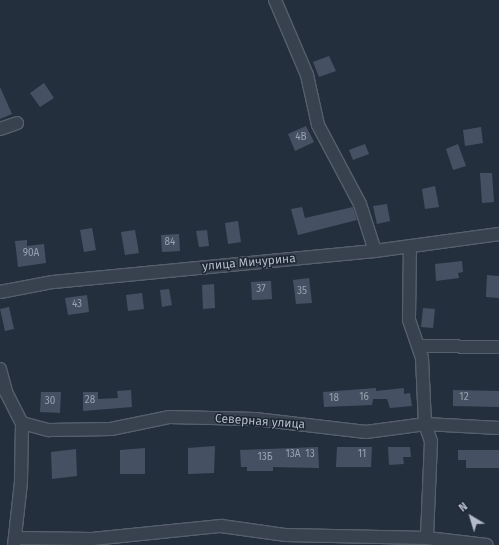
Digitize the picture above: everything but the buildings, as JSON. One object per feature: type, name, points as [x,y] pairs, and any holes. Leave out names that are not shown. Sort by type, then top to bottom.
[{"type":"street","points":[[275,0],[307,75],[318,125],[360,204],[375,250]]},
{"type":"street","points":[[0,129],[17,123]]},
{"type":"street","name":"улица Мичурина","points":[[0,292],[53,282],[375,250],[499,234]]},
{"type":"street","points":[[410,246],[409,320],[422,358],[425,424],[432,441],[427,538]]},
{"type":"street","points":[[418,346],[499,347]]},
{"type":"street","points":[[0,369],[6,392],[22,423],[21,482],[14,542],[92,539],[221,526],[286,535],[427,538],[487,545]]},
{"type":"street","name":"Северная улица","points":[[22,423],[49,430],[111,429],[169,417],[255,419],[366,432],[425,424],[499,428]]}]
